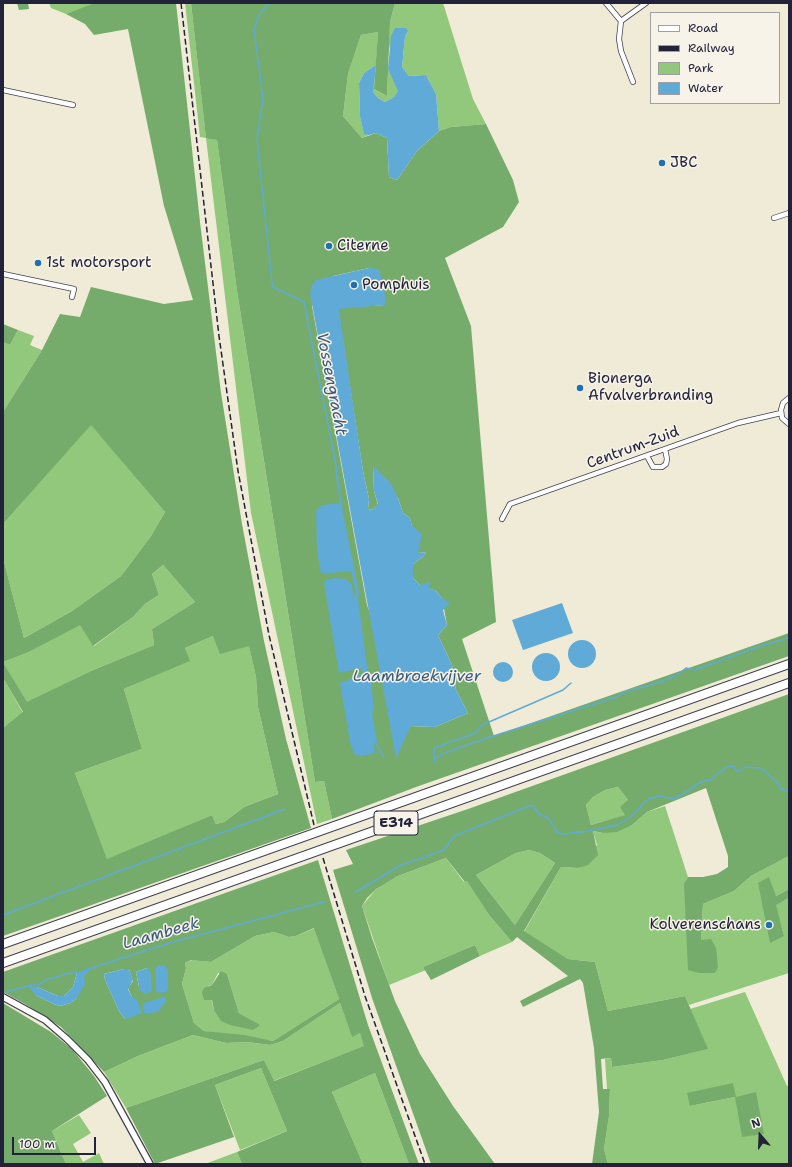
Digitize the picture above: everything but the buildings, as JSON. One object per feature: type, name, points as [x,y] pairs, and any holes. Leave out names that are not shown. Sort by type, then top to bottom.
[{"type":"highway","name":"E314","points":[[3,944],[789,664]]},
{"type":"highway","name":"E314","points":[[3,963],[789,683]]},
{"type":"street","points":[[606,3],[621,21],[619,39],[621,50],[633,82]]},
{"type":"street","points":[[621,21],[646,3]]},
{"type":"street","points":[[3,90],[73,105]]},
{"type":"street","points":[[774,218],[789,213]]},
{"type":"street","points":[[3,274],[74,289],[72,297]]},
{"type":"street","points":[[789,398],[783,403],[781,413],[784,421],[789,424]]},
{"type":"street","name":"Centrum-Zuid","points":[[502,519],[510,504],[738,423],[781,413]]},
{"type":"street","points":[[647,456],[654,467],[662,467],[666,464],[666,449]]},
{"type":"street","points":[[3,997],[45,1020],[88,1060],[105,1082],[150,1164]]},
{"type":"green space","points":[[17,3],[28,3],[29,9],[19,10]]},
{"type":"green space","points":[[49,3],[101,3],[66,14],[51,8]]},
{"type":"green space","points":[[95,3],[176,3],[200,222],[221,393],[242,524],[264,641],[286,739],[311,828],[3,936],[3,728],[23,712],[3,678],[3,662],[3,558],[24,638],[72,611],[121,576],[151,536],[165,512],[91,425],[3,524],[3,412],[42,350],[60,314],[80,317],[91,287],[164,304],[193,300],[164,206],[128,29],[94,35],[85,24],[66,14]],"holes":[[[163,565],[195,602],[152,629],[154,645],[93,670],[27,702],[3,662],[27,653],[80,625],[93,646],[133,617],[145,604],[159,595],[152,574]],[[213,636],[220,654],[249,646],[256,677],[258,707],[278,794],[244,807],[224,822],[216,824],[212,815],[107,859],[75,773],[142,749],[124,689],[190,661],[185,648]]]},
{"type":"green space","points":[[185,3],[191,3],[206,137],[217,140],[237,291],[315,782],[324,781],[332,819],[317,824],[251,513],[206,138],[200,137]]},
{"type":"green space","points":[[191,3],[395,3],[390,22],[387,96],[374,89],[378,32],[361,35],[348,74],[343,116],[362,138],[376,133],[387,138],[389,177],[397,180],[417,151],[439,131],[451,127],[486,124],[513,180],[519,202],[503,227],[445,258],[471,326],[496,622],[462,639],[494,736],[789,633],[789,656],[416,787],[332,819],[324,781],[315,782],[237,291],[217,140],[206,138]],"holes":[[[369,268],[385,305],[338,308],[363,471],[369,499],[368,509],[372,510],[378,505],[374,491],[373,467],[398,498],[403,513],[410,518],[418,553],[426,552],[423,557],[413,564],[413,578],[420,585],[436,591],[442,598],[447,625],[438,635],[452,665],[456,690],[468,713],[435,727],[411,726],[367,605],[312,306],[333,276]]]},
{"type":"green space","points":[[395,3],[443,3],[473,99],[486,124],[451,127],[439,131],[436,94],[426,75],[409,76],[402,67],[405,37],[408,31],[390,45],[388,54],[390,22]]},
{"type":"green space","points":[[378,32],[376,65],[364,73],[359,83],[360,116],[364,133],[369,135],[362,138],[343,116],[348,74],[361,35]]},
{"type":"green space","points":[[388,69],[399,90],[394,97],[385,102],[378,98],[373,92],[373,81],[375,74],[374,89],[387,96]]},
{"type":"green space","points":[[3,324],[18,330],[10,345],[3,342]]},
{"type":"green space","points":[[18,330],[34,336],[30,345],[42,350],[3,412],[3,342],[10,345]]},
{"type":"green space","points":[[91,424],[165,512],[151,536],[121,576],[72,611],[24,638],[3,558],[3,524]]},
{"type":"green space","points":[[163,565],[195,602],[152,629],[154,645],[93,670],[27,703],[3,662],[27,653],[80,624],[94,646],[133,617],[145,604],[159,595],[152,574]]},
{"type":"green space","points":[[213,636],[249,645],[256,677],[258,707],[278,794],[244,807],[224,822],[216,824],[212,815],[107,860],[75,773],[142,749],[124,689],[189,661],[185,648]]},
{"type":"green space","points":[[3,678],[23,713],[3,728]]},
{"type":"green space","points":[[789,694],[789,856],[751,876],[734,891],[703,904],[701,940],[711,939],[716,948],[718,967],[715,973],[699,973],[688,970],[684,883],[688,877],[703,877],[717,874],[728,867],[728,856],[706,788],[647,812],[632,825],[617,832],[603,833],[593,831],[598,855],[588,865],[578,868],[561,867],[524,931],[568,959],[595,962],[608,1011],[685,996],[708,1049],[663,1060],[612,1067],[611,1058],[601,1059],[603,1089],[610,1089],[609,1116],[604,1149],[608,1164],[592,1164],[599,1112],[594,1048],[583,983],[580,979],[523,1007],[520,1001],[568,976],[517,937],[512,942],[489,915],[467,881],[465,882],[446,858],[398,876],[376,889],[367,898],[362,906],[395,1001],[420,1054],[453,1106],[495,1164],[431,1164],[372,998],[333,870],[353,864],[346,850],[468,809]],"holes":[[[618,787],[628,800],[620,807],[625,815],[591,825],[586,805],[593,797],[605,790]],[[529,850],[540,853],[555,863],[515,925],[476,875],[516,853]]]},
{"type":"green space","points":[[618,787],[628,800],[626,815],[591,825],[586,805],[593,797],[605,790]]},
{"type":"green space","points":[[665,806],[688,877],[684,883],[701,940],[703,904],[734,891],[751,876],[789,856],[789,889],[776,896],[758,884],[784,936],[775,905],[789,898],[789,973],[689,1005],[685,996],[608,1011],[595,962],[568,959],[524,932],[561,867],[579,868],[597,845],[593,831],[603,833],[632,825],[647,812]]},
{"type":"green space","points":[[529,850],[540,853],[555,863],[515,925],[476,875],[516,853]]},
{"type":"green space","points":[[446,858],[464,882],[467,880],[489,915],[512,942],[480,956],[475,945],[423,967],[426,970],[389,985],[362,906],[376,889],[398,876]]},
{"type":"green space","points":[[318,860],[368,1025],[419,1164],[409,1164],[375,1073],[332,1092],[363,1164],[242,1164],[237,1152],[287,1131],[261,1068],[215,1085],[234,1137],[155,1164],[126,1108],[264,1060],[274,1081],[364,1046],[360,1033],[352,1037],[340,1003],[283,1041],[270,1045],[247,1042],[226,1043],[193,1035],[138,1056],[104,1072],[61,1027],[3,992],[3,972]],"holes":[[[314,928],[339,999],[273,1041],[244,1035],[204,1031],[194,1023],[182,984],[186,968],[185,963],[191,960],[211,962],[255,936],[274,932],[289,937],[296,936]],[[147,968],[139,987],[136,972]],[[129,969],[133,981],[128,988],[132,997],[125,1019],[119,1011],[105,980],[104,974]],[[77,973],[87,973],[84,974],[76,999],[71,1003],[60,1006],[37,996],[31,988],[37,987],[58,996],[64,996],[73,987]]]},
{"type":"green space","points":[[769,877],[776,896],[789,889],[789,898],[776,905],[784,936],[770,943],[758,883]]},
{"type":"green space","points":[[315,928],[339,999],[273,1041],[204,1031],[194,1023],[182,984],[186,968],[185,963],[192,960],[211,962],[255,936],[274,932],[289,937],[296,936]],"holes":[[[218,973],[227,974],[239,1013],[259,1025],[214,1010],[208,986],[212,985]]]},
{"type":"green space","points":[[475,945],[480,956],[431,980],[423,967]]},
{"type":"green space","points":[[221,971],[227,974],[239,1013],[260,1025],[253,1030],[230,1025],[221,1021],[214,1010],[212,1000],[204,1000],[202,992],[204,988],[212,985]]},
{"type":"green space","points":[[745,992],[787,1086],[789,1085],[789,1164],[608,1164],[604,1149],[609,1116],[610,1090],[607,1089],[605,1059],[611,1058],[612,1067],[663,1060],[707,1049],[690,1009]],"holes":[[[733,1084],[735,1097],[690,1106]]]},
{"type":"green space","points":[[3,1003],[51,1032],[72,1049],[94,1076],[107,1096],[52,1131],[66,1164],[3,1164]]},
{"type":"green space","points":[[340,1003],[352,1036],[360,1033],[365,1046],[273,1081],[264,1060],[126,1108],[104,1072],[138,1056],[193,1035],[226,1043],[247,1042],[270,1045],[283,1041]]},
{"type":"green space","points":[[261,1068],[287,1131],[240,1150],[215,1085]]},
{"type":"green space","points":[[375,1073],[409,1164],[363,1164],[332,1092]]},
{"type":"green space","points":[[733,1083],[736,1097],[756,1092],[764,1134],[742,1137],[735,1097],[690,1106],[687,1093]]},
{"type":"green space","points":[[79,1115],[91,1133],[73,1144],[83,1162],[99,1153],[104,1164],[66,1164],[52,1131]]},
{"type":"green space","points":[[237,1152],[242,1164],[205,1164]]},
{"type":"water","points":[[395,28],[406,28],[408,31],[405,37],[402,67],[409,76],[426,75],[436,94],[439,131],[417,151],[397,180],[389,177],[387,138],[376,133],[369,135],[364,134],[360,116],[359,83],[364,73],[376,65],[373,92],[378,98],[385,102],[394,97],[398,91],[388,69],[391,36]]},
{"type":"water","name":"Laambroekvijver","points":[[369,268],[379,269],[385,294],[385,305],[339,309],[363,471],[369,499],[368,509],[372,510],[378,504],[374,491],[373,466],[390,482],[403,513],[410,518],[412,526],[422,534],[418,553],[426,552],[423,557],[413,564],[413,578],[420,585],[429,582],[429,588],[436,591],[442,598],[450,603],[443,610],[447,625],[438,635],[452,665],[456,690],[468,713],[435,727],[411,726],[396,758],[310,293],[312,285],[316,280]]},
{"type":"water","points":[[337,469],[343,513],[359,592],[358,600],[367,673],[371,678],[374,711],[372,713],[377,741],[374,744],[375,753],[362,756],[354,754],[350,742],[340,683],[364,674],[361,668],[339,673],[324,583],[326,580],[335,578],[347,579],[352,585],[354,599],[356,592],[351,571],[321,574],[317,550],[316,511],[322,505],[340,503],[335,470]]},
{"type":"water","points":[[562,603],[573,633],[523,650],[512,620]]},
{"type":"water","points":[[582,640],[592,644],[596,654],[592,664],[582,668],[572,664],[568,654],[572,644]]},
{"type":"water","points":[[546,653],[556,657],[560,667],[556,677],[546,681],[536,677],[532,667],[536,657]]},
{"type":"water","points":[[503,662],[510,665],[513,672],[510,679],[503,682],[496,679],[493,672],[496,665]]},
{"type":"water","points":[[158,965],[164,965],[168,970],[168,990],[165,993],[156,992],[155,970]]},
{"type":"water","points":[[89,968],[89,971],[84,976],[85,984],[76,999],[71,1003],[60,1006],[54,1004],[37,996],[28,986],[37,987],[58,996],[64,996],[73,987],[77,973]]},
{"type":"water","points":[[147,968],[150,969],[152,991],[146,994],[140,991],[136,972]]},
{"type":"water","points":[[129,969],[133,980],[128,989],[132,997],[137,999],[142,1013],[125,1019],[119,1011],[105,980],[104,974]]},
{"type":"water","points":[[164,997],[167,999],[159,1011],[148,1014],[144,1013],[143,1003]]},
{"type":"waterway","name":"Vossengracht","points":[[269,3],[260,14],[254,29],[263,98],[257,140],[272,282],[273,287],[304,302],[337,470]]},
{"type":"waterway","points":[[435,759],[442,754],[484,739],[616,697],[627,691],[658,683],[677,675],[686,668],[695,670],[760,646],[789,638]]},
{"type":"waterway","points":[[435,762],[434,748],[476,733],[482,725],[563,690],[571,683]]},
{"type":"waterway","name":"Vossengracht","points":[[376,742],[384,758]]},
{"type":"waterway","name":"Laambeek","points":[[554,827],[557,832],[564,834],[618,825],[633,815],[647,800],[658,796],[675,799],[701,782],[710,780],[727,767],[733,766],[738,772],[745,767],[761,768],[778,783],[780,788],[789,792]]},
{"type":"waterway","name":"Laambeek","points":[[356,892],[399,866],[444,850],[454,836],[532,805],[539,814],[548,818],[553,825]]},
{"type":"waterway","points":[[3,915],[285,809]]},
{"type":"waterway","name":"Laambeek","points":[[85,970],[173,942],[324,902]]},
{"type":"waterway","name":"Laambeek","points":[[6,992],[31,985],[38,985],[46,980],[70,973],[79,973]]},
{"type":"railway","points":[[181,3],[219,336],[238,471],[269,635],[314,825]]},
{"type":"railway","points":[[323,858],[365,996],[425,1164]]},
{"type":"place","name":"JBC","points":[[662,163]]},
{"type":"place","name":"Citerne","points":[[329,246]]},
{"type":"place","name":"1st motorsport","points":[[38,263]]},
{"type":"place","name":"Pomphuis","points":[[354,285]]},
{"type":"place","name":"Bionerga Afvalverbranding","points":[[580,388]]},
{"type":"place","name":"Kolverenschans","points":[[769,925]]}]
